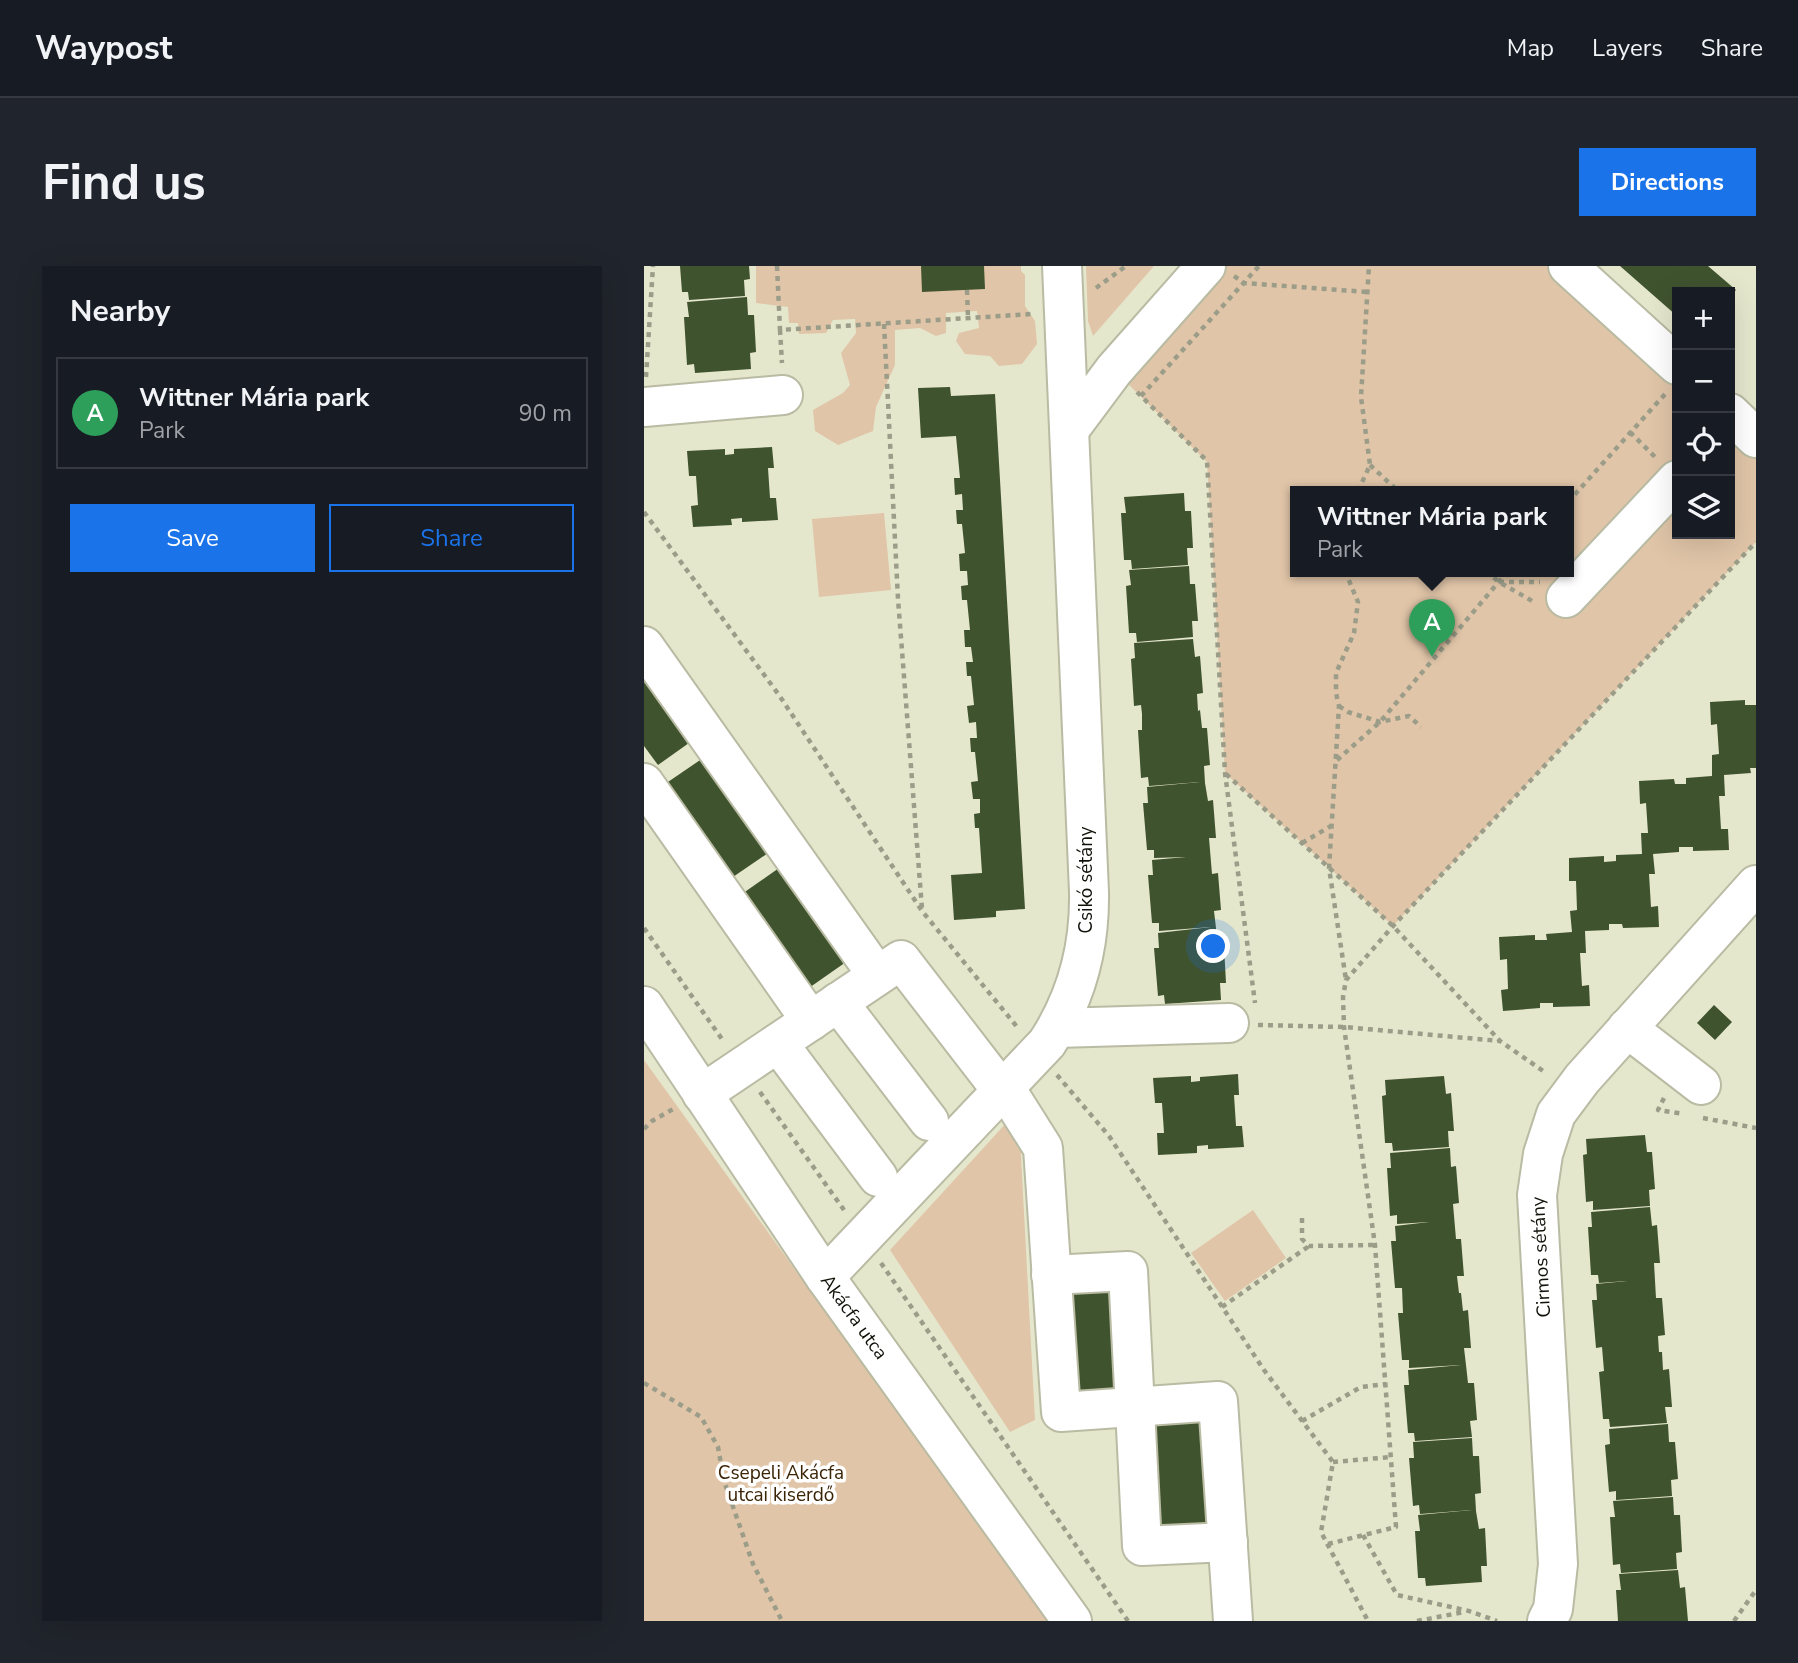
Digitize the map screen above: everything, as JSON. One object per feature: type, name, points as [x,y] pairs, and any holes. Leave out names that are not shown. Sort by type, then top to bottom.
[{"type":"street","name":"Csikó sétány","points":[[825,1277],[1047,1040],[1083,964],[1090,922],[1062,266]]},
{"type":"street","points":[[1568,266],[1672,378]]},
{"type":"street","points":[[1070,429],[1114,370],[1217,269]]},
{"type":"street","points":[[644,407],[783,395]]},
{"type":"street","points":[[1550,600],[1672,486]]},
{"type":"street","points":[[644,646],[877,975]]},
{"type":"street","points":[[644,783],[825,1011],[929,1121]]},
{"type":"street","name":"Cirmos sétány","points":[[1547,1621],[1553,1609],[1558,1564],[1537,1195],[1542,1154],[1556,1115],[1573,1092],[1756,884]]},
{"type":"street","points":[[702,1094],[901,960],[1002,1091],[1014,1102],[1043,1148],[1061,1412],[1218,1401],[1233,1621]]},
{"type":"street","name":"Akácfa utca","points":[[644,1006],[825,1277],[1072,1621]]},
{"type":"street","points":[[1047,1040],[1243,1024]]},
{"type":"street","points":[[1627,1028],[1701,1085]]},
{"type":"street","points":[[778,1043],[878,1177]]},
{"type":"street","points":[[1051,1275],[1128,1271],[1142,1546],[1228,1542]]},
{"type":"path","points":[[645,390],[653,266]]},
{"type":"path","points":[[778,266],[780,330],[1064,311]]},
{"type":"path","points":[[1141,396],[1259,266]]},
{"type":"path","points":[[1360,486],[1370,465],[1361,397],[1369,266]]},
{"type":"path","points":[[1217,269],[1244,283],[1367,292]]},
{"type":"path","points":[[967,290],[968,318]]},
{"type":"path","points":[[884,324],[898,599],[922,911]]},
{"type":"path","points":[[1114,370],[1207,461],[1243,1024],[1344,1027],[1500,1041]]},
{"type":"path","points":[[1574,496],[1672,378]]},
{"type":"path","points":[[1370,465],[1393,486]]},
{"type":"path","points":[[644,512],[779,695],[922,911],[1047,1040],[1264,1370],[1333,1462],[1321,1532],[1368,1621]]},
{"type":"path","points":[[1346,980],[1393,926],[1756,542]]},
{"type":"path","points":[[1328,1545],[1396,1527],[1375,1245],[1344,1027],[1343,997],[1346,980],[1329,868],[1339,706],[1336,673],[1354,633],[1358,602],[1348,577]]},
{"type":"path","points":[[1493,577],[1499,582],[1550,600]]},
{"type":"path","points":[[1336,761],[1380,722],[1503,577]]},
{"type":"path","points":[[1339,706],[1348,712],[1380,722],[1409,716],[1421,727]]},
{"type":"path","points":[[1225,773],[1393,926],[1500,1041],[1573,1092]]},
{"type":"path","points":[[1302,843],[1331,825]]},
{"type":"path","points":[[644,928],[863,1237],[1128,1621]]},
{"type":"path","points":[[1302,1218],[1302,1239],[1309,1246]]},
{"type":"path","points":[[1222,1307],[1309,1246],[1375,1245]]},
{"type":"path","points":[[644,1382],[701,1417],[718,1447],[724,1481],[753,1564],[782,1621]]},
{"type":"path","points":[[1302,1421],[1361,1387],[1386,1384]]},
{"type":"path","points":[[1333,1462],[1391,1457]]},
{"type":"path","points":[[1363,1535],[1398,1595],[1469,1611],[1497,1621]]},
{"type":"path","points":[[1734,1621],[1756,1590]]},
{"type":"path","points":[[1417,1621],[1469,1611]]},
{"type":"green space","points":[[756,266],[1021,266],[1025,275],[1025,306],[1035,321],[1037,344],[1022,364],[999,366],[990,356],[965,354],[956,341],[959,333],[979,328],[977,311],[946,313],[946,333],[936,336],[920,328],[895,330],[895,365],[876,407],[873,431],[838,445],[815,431],[813,410],[843,393],[850,385],[841,353],[856,333],[855,319],[833,320],[826,333],[799,334],[798,323],[789,323],[788,307],[756,303]]},
{"type":"green space","points":[[1086,266],[1154,266],[1093,336],[1088,321]]},
{"type":"green space","points":[[1206,266],[1568,266],[1672,360],[1672,539],[1735,539],[1735,418],[1756,438],[1756,542],[1393,926],[1225,773],[1207,462],[1114,370]]},
{"type":"green space","points":[[884,513],[891,590],[819,597],[812,519]]},
{"type":"green space","name":"Csepeli Akácfa utcai kiserdő","points":[[644,1060],[1048,1621],[644,1621]]},
{"type":"green space","points":[[1009,1120],[1020,1137],[1035,1420],[1010,1432],[890,1250]]},
{"type":"green space","points":[[1253,1210],[1286,1258],[1225,1301],[1191,1253]]},
{"type":"building","points":[[680,266],[749,266],[750,279],[744,280],[745,296],[689,300],[688,292],[682,292]]},
{"type":"building","points":[[921,266],[984,266],[985,289],[922,292]]},
{"type":"building","points":[[1620,266],[1708,266],[1732,287],[1672,287],[1672,312]]},
{"type":"building","points":[[747,297],[748,315],[754,315],[756,352],[750,353],[751,369],[695,373],[694,364],[687,365],[684,317],[689,317],[687,302]]},
{"type":"building","points":[[950,387],[951,396],[995,394],[1025,909],[996,911],[996,917],[954,920],[951,875],[982,873],[979,828],[975,828],[974,814],[980,813],[980,799],[973,799],[971,782],[978,781],[975,752],[971,752],[970,738],[977,738],[976,722],[969,723],[967,706],[974,705],[971,676],[967,676],[966,662],[973,662],[971,647],[965,647],[964,630],[970,630],[967,600],[962,600],[961,586],[968,585],[967,571],[960,571],[959,554],[965,553],[962,524],[957,524],[956,510],[963,510],[962,494],[955,495],[954,478],[960,478],[956,436],[921,438],[918,388]]},
{"type":"building","points":[[772,447],[774,468],[768,468],[770,498],[776,498],[778,520],[742,522],[742,518],[731,519],[732,525],[693,527],[691,506],[698,505],[696,476],[689,476],[687,451],[725,449],[725,455],[734,454],[734,449]]},
{"type":"building","points":[[1184,493],[1185,511],[1191,511],[1193,548],[1187,548],[1188,565],[1132,569],[1131,560],[1124,560],[1121,513],[1126,513],[1124,497]]},
{"type":"building","points":[[1189,566],[1190,584],[1195,584],[1198,621],[1192,621],[1193,637],[1137,642],[1136,633],[1129,633],[1126,586],[1131,585],[1129,570]]},
{"type":"building","points":[[1193,639],[1195,657],[1200,656],[1203,693],[1197,694],[1198,711],[1200,710],[1202,728],[1207,728],[1210,765],[1204,766],[1205,783],[1208,801],[1213,800],[1216,838],[1209,838],[1212,874],[1218,873],[1221,910],[1214,911],[1218,946],[1224,946],[1226,983],[1220,983],[1221,1000],[1165,1004],[1164,995],[1158,996],[1154,948],[1159,948],[1158,933],[1211,927],[1159,931],[1159,923],[1152,923],[1148,875],[1153,875],[1152,860],[1186,857],[1154,858],[1154,850],[1147,850],[1143,803],[1148,803],[1147,787],[1200,782],[1149,786],[1148,777],[1141,778],[1138,730],[1142,730],[1142,714],[1141,705],[1134,706],[1131,659],[1135,658],[1134,643]]},
{"type":"building","points":[[644,666],[696,738],[658,765],[644,746]]},
{"type":"building","points":[[1745,700],[1745,705],[1756,705],[1756,768],[1750,768],[1751,773],[1724,775],[1725,796],[1719,796],[1721,829],[1728,829],[1729,850],[1693,851],[1693,847],[1679,847],[1679,852],[1653,854],[1655,874],[1649,874],[1651,907],[1658,906],[1659,927],[1623,928],[1622,924],[1609,924],[1609,930],[1585,931],[1586,953],[1580,953],[1582,986],[1589,985],[1590,1006],[1553,1007],[1553,1003],[1540,1003],[1540,1008],[1503,1011],[1501,990],[1508,989],[1507,959],[1500,960],[1499,937],[1535,935],[1535,940],[1547,940],[1546,934],[1572,932],[1570,911],[1577,910],[1576,881],[1569,881],[1569,858],[1604,856],[1604,862],[1616,861],[1616,855],[1642,854],[1641,833],[1648,833],[1646,803],[1640,804],[1639,781],[1674,779],[1675,784],[1686,784],[1686,778],[1712,776],[1712,755],[1719,754],[1717,724],[1711,725],[1710,702]]},
{"type":"building","points":[[706,756],[771,851],[730,879],[665,784]]},
{"type":"building","points":[[779,868],[846,962],[806,990],[739,896]]},
{"type":"building","points":[[1714,1005],[1732,1022],[1715,1040],[1697,1023]]},
{"type":"building","points":[[1238,1074],[1239,1095],[1234,1095],[1236,1126],[1242,1126],[1244,1147],[1208,1149],[1208,1145],[1197,1146],[1197,1153],[1158,1155],[1157,1133],[1164,1133],[1162,1103],[1155,1103],[1153,1078],[1191,1076],[1191,1082],[1200,1081],[1200,1077]]},
{"type":"building","points":[[1444,1076],[1446,1094],[1451,1093],[1454,1131],[1448,1131],[1449,1147],[1393,1151],[1392,1143],[1385,1143],[1382,1096],[1386,1095],[1385,1080]]},
{"type":"building","points":[[1645,1135],[1647,1152],[1652,1152],[1655,1189],[1649,1190],[1650,1206],[1593,1210],[1593,1201],[1586,1202],[1583,1155],[1587,1154],[1586,1139]]},
{"type":"building","points":[[1450,1148],[1451,1167],[1456,1166],[1459,1203],[1453,1204],[1456,1239],[1461,1239],[1464,1276],[1457,1276],[1463,1311],[1468,1310],[1471,1348],[1464,1348],[1468,1383],[1474,1383],[1477,1420],[1470,1421],[1472,1437],[1415,1441],[1414,1433],[1408,1433],[1404,1385],[1409,1385],[1408,1370],[1461,1365],[1409,1368],[1409,1360],[1402,1360],[1398,1313],[1403,1313],[1402,1288],[1395,1288],[1391,1241],[1396,1241],[1395,1226],[1429,1222],[1397,1224],[1397,1215],[1390,1216],[1387,1168],[1391,1168],[1390,1153]]},
{"type":"building","points":[[1650,1207],[1652,1226],[1657,1225],[1660,1263],[1654,1263],[1656,1298],[1662,1298],[1665,1335],[1658,1336],[1659,1352],[1662,1352],[1663,1370],[1669,1369],[1672,1407],[1665,1407],[1667,1423],[1610,1427],[1609,1419],[1603,1419],[1599,1372],[1604,1371],[1602,1347],[1596,1348],[1592,1300],[1597,1300],[1596,1284],[1627,1281],[1599,1283],[1598,1275],[1591,1275],[1588,1227],[1592,1227],[1591,1212]]},
{"type":"building","points":[[1115,1278],[1121,1396],[1073,1399],[1067,1281]]},
{"type":"building","points":[[1201,1410],[1208,1526],[1161,1529],[1154,1412]]},
{"type":"building","points":[[1668,1424],[1669,1442],[1675,1442],[1678,1479],[1671,1480],[1672,1496],[1616,1500],[1616,1491],[1609,1492],[1605,1445],[1610,1444],[1609,1429]]},
{"type":"building","points":[[1472,1438],[1473,1456],[1479,1456],[1481,1493],[1475,1494],[1476,1511],[1479,1529],[1485,1528],[1487,1566],[1481,1566],[1482,1582],[1426,1586],[1425,1578],[1418,1578],[1415,1531],[1420,1531],[1418,1515],[1472,1510],[1420,1514],[1419,1505],[1413,1506],[1409,1458],[1414,1458],[1413,1442]]},
{"type":"building","points":[[1673,1497],[1674,1515],[1680,1515],[1682,1552],[1676,1553],[1677,1569],[1621,1573],[1620,1564],[1613,1565],[1610,1517],[1615,1517],[1613,1501]]},
{"type":"building","points":[[1678,1570],[1680,1588],[1685,1587],[1688,1621],[1618,1621],[1616,1590],[1621,1590],[1619,1574]]},
{"type":"place","name":"Wittner Mária park","points":[[1432,657]]}]
